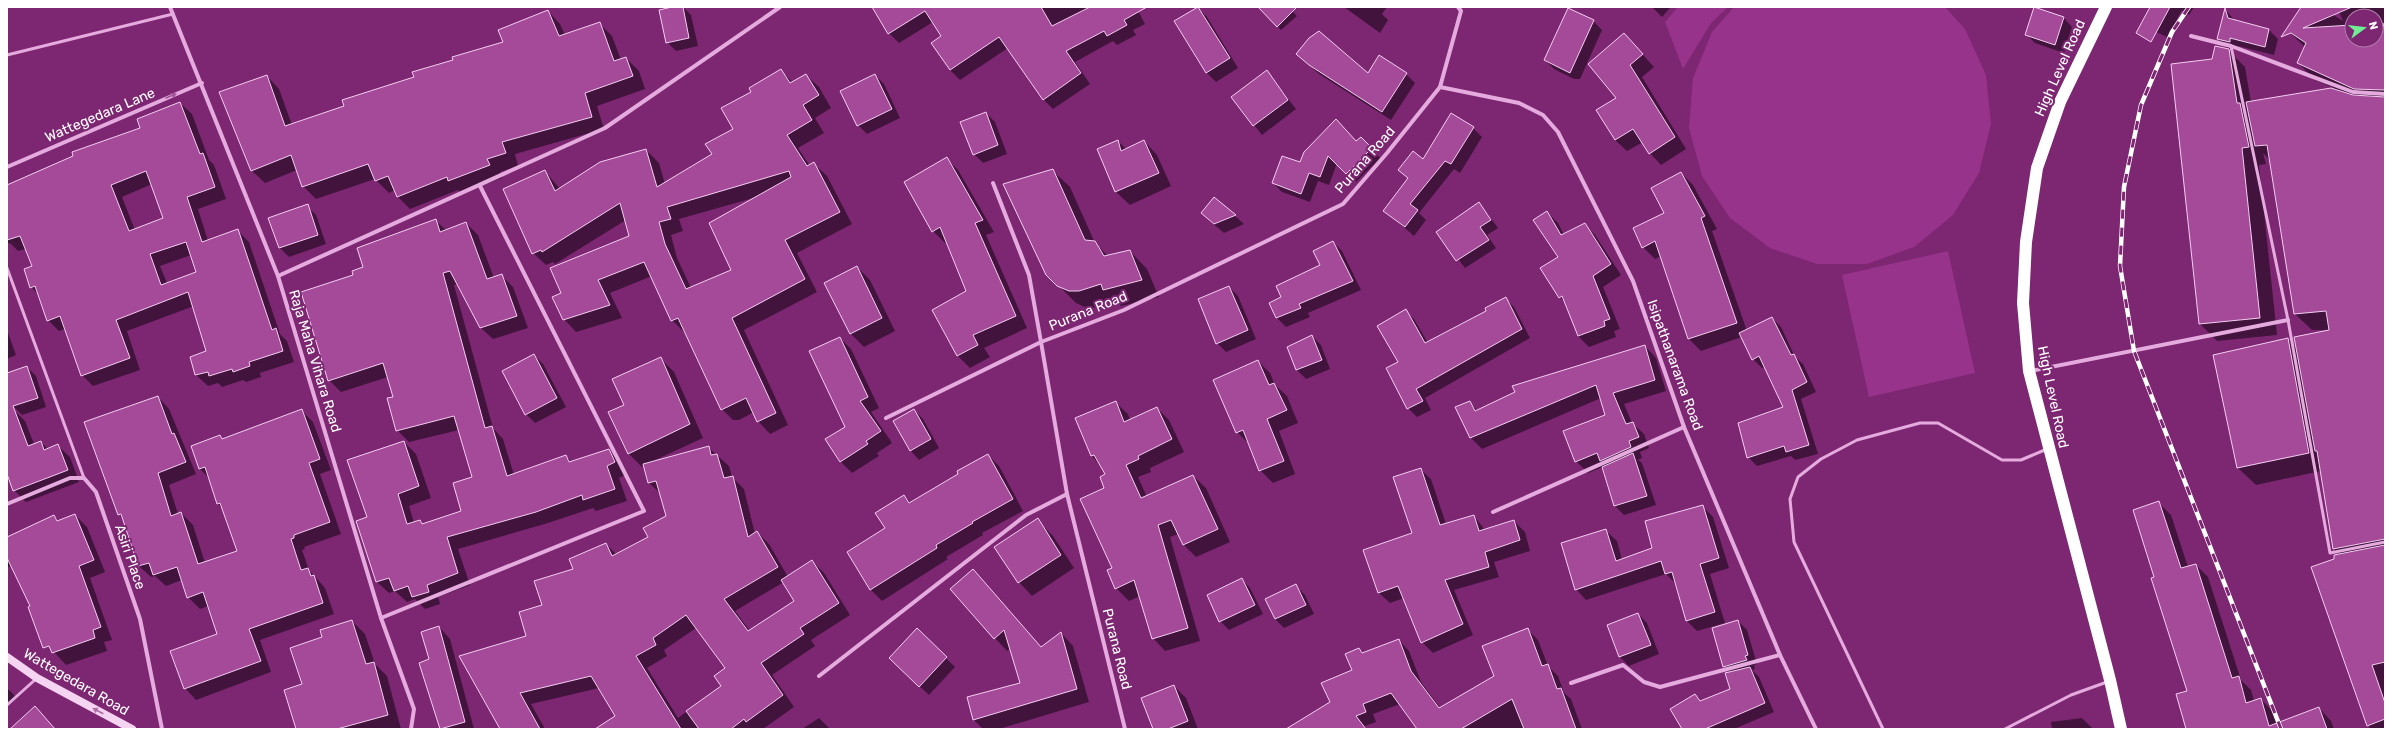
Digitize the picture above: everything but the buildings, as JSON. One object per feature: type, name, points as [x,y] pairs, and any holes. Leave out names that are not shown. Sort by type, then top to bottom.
[{"type":"highway","name":"High Level Road","points":[[2106,7],[2060,102],[2037,168],[2026,242],[2023,303],[2029,371],[2110,680],[2120,729]]},
{"type":"street","name":"Raja Maha Vihara Road","points":[[170,7],[202,83],[278,276],[381,618],[414,709],[411,729]]},
{"type":"street","points":[[278,276],[480,186],[605,128],[780,7]]},
{"type":"street","points":[[1440,87],[1461,11],[1458,7]]},
{"type":"street","points":[[2191,36],[2231,46],[2353,92],[2385,94]]},
{"type":"street","name":"Wattegedara Lane","points":[[7,167],[202,83]]},
{"type":"street","name":"Purana Road","points":[[1125,729],[1067,494],[1041,342],[1124,310],[1343,204],[1387,153],[1440,87]]},
{"type":"street","name":"Isipathanarama Road","points":[[1440,87],[1519,102],[1544,115],[1558,132],[1633,281],[1684,427],[1780,655],[1816,729]]},
{"type":"street","points":[[886,418],[1041,342],[1029,275],[993,183]]},
{"type":"street","points":[[381,618],[644,512],[480,186]]},
{"type":"street","points":[[2029,371],[2288,320]]},
{"type":"street","points":[[1493,512],[1684,427]]},
{"type":"street","points":[[7,504],[70,478],[84,478]]},
{"type":"street","name":"Asiri Place","points":[[84,478],[96,492],[140,619],[162,729]]},
{"type":"street","points":[[819,676],[1026,515],[1067,494]]},
{"type":"street","points":[[1572,684],[1623,665],[1644,682],[1660,687],[1780,655]]},
{"type":"street","name":"Wattegedara Road","points":[[7,657],[37,678],[132,729]]},
{"type":"lane","points":[[7,55],[173,14]]},
{"type":"lane","points":[[2231,46],[2288,320],[2330,553],[2385,542]]},
{"type":"lane","points":[[7,268],[84,478]]},
{"type":"lane","points":[[1883,729],[1794,542],[1790,500],[1798,477],[1821,458],[1857,440],[1920,423],[1938,423],[2002,460],[2021,460],[2049,448]]},
{"type":"lane","points":[[7,705],[37,678]]},
{"type":"lane","points":[[2005,729],[2072,695],[2110,680]]},
{"type":"shaded area","points":[[1678,7],[1728,7],[1711,23],[1683,69],[1665,22]]},
{"type":"shaded area","points":[[1734,7],[1945,7],[1965,29],[1986,75],[1991,124],[1979,173],[1953,215],[1914,247],[1867,264],[1817,264],[1770,248],[1730,218],[1702,176],[1689,128],[1693,78],[1712,32]]},
{"type":"shaded area","points":[[1948,251],[1975,373],[1869,397],[1842,275]]},
{"type":"railway","points":[[2189,7],[2172,32],[2141,105],[2124,187],[2120,266],[2134,351],[2281,729]]}]
